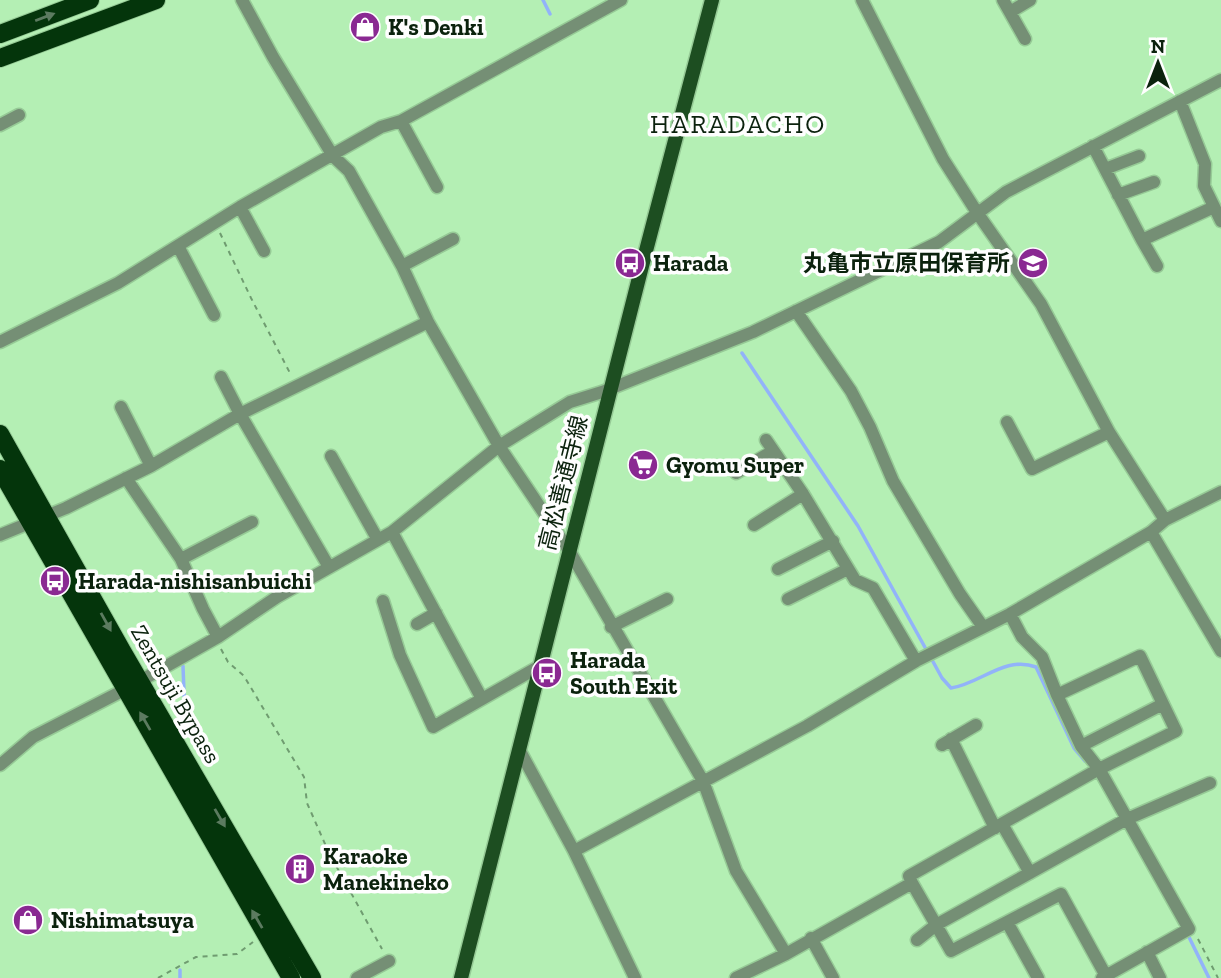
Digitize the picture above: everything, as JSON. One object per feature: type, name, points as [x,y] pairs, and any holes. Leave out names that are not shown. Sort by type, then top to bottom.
[{"type":"highway","points":[[0,34],[90,0]]},
{"type":"highway","points":[[0,58],[156,0]]},
{"type":"highway","points":[[0,69],[44,53],[123,13]]},
{"type":"highway","name":"Zentsuji Bypass","points":[[0,434],[38,519],[133,685],[291,978]]},
{"type":"highway","name":"Zentsuji Bypass","points":[[0,468],[38,519]]},
{"type":"highway","name":"Zentsuji Bypass","points":[[133,685],[312,978]]},
{"type":"main road","name":"高松善通寺線","points":[[461,978],[712,0]]},
{"type":"street","points":[[242,0],[332,156],[349,171],[402,266],[428,322],[499,446],[570,552],[611,627],[703,781],[736,871],[786,954]]},
{"type":"street","points":[[0,342],[118,283],[240,206],[621,0]]},
{"type":"street","points":[[862,0],[943,159],[978,215],[1041,304],[1109,432],[1165,520]]},
{"type":"street","points":[[1026,39],[1006,6],[1030,0]]},
{"type":"street","points":[[0,765],[33,737],[217,638],[276,597],[392,532],[499,446],[570,402],[753,332],[939,242],[1006,192],[1180,101],[1219,85]]},
{"type":"street","points":[[1180,101],[1205,164],[1205,186],[1221,221]]},
{"type":"street","points":[[0,125],[19,115]]},
{"type":"street","points":[[401,121],[437,187]]},
{"type":"street","points":[[1093,146],[1157,266]]},
{"type":"street","points":[[1105,170],[1139,156]]},
{"type":"street","points":[[1118,195],[1154,182]]},
{"type":"street","points":[[240,206],[264,251]]},
{"type":"street","points":[[1142,240],[1214,207]]},
{"type":"street","points":[[402,266],[453,239]]},
{"type":"street","points":[[178,246],[214,315]]},
{"type":"street","points":[[796,311],[851,391],[893,481],[960,594],[983,627]]},
{"type":"street","points":[[0,535],[151,466],[240,414],[428,322]]},
{"type":"street","points":[[221,377],[329,567]]},
{"type":"street","points":[[121,407],[151,466]]},
{"type":"street","points":[[1007,422],[1032,469],[1109,432]]},
{"type":"street","points":[[736,473],[769,446],[803,494],[855,580],[873,588],[916,661]]},
{"type":"street","points":[[331,456],[378,540]]},
{"type":"street","points":[[126,478],[181,559],[217,638]]},
{"type":"street","points":[[573,851],[807,726],[916,661],[1010,614],[1151,532],[1165,520],[1221,492]]},
{"type":"street","points":[[754,525],[803,494]]},
{"type":"street","points":[[181,559],[252,522]]},
{"type":"street","points":[[392,532],[482,699]]},
{"type":"street","points":[[1151,532],[1221,651]]},
{"type":"street","points":[[778,569],[833,541]]},
{"type":"street","points":[[788,600],[848,569]]},
{"type":"street","points":[[611,627],[667,599]]},
{"type":"street","points":[[383,601],[400,655],[433,727],[541,666]]},
{"type":"street","points":[[417,624],[436,614]]},
{"type":"street","points":[[1010,614],[1022,638],[1042,657],[1057,695],[1081,746],[1099,769],[1189,929],[1104,977],[1061,894],[951,951],[909,876],[1099,769],[1177,730],[1140,656],[1057,695]]},
{"type":"street","points":[[1081,746],[1163,704]]},
{"type":"street","points":[[976,725],[946,742],[1030,873]]},
{"type":"street","points":[[520,751],[635,978]]},
{"type":"street","points":[[917,940],[936,925],[1127,819],[1210,783]]},
{"type":"street","points":[[736,978],[786,954],[912,883]]},
{"type":"street","points":[[1007,922],[1038,978]]},
{"type":"street","points":[[811,938],[833,978]]},
{"type":"street","points":[[1147,952],[1160,978]]},
{"type":"street","points":[[356,978],[389,961]]},
{"type":"path","points":[[215,222],[297,385]]},
{"type":"path","points":[[217,638],[228,662],[244,676],[304,777],[307,803],[329,853],[389,961]]},
{"type":"path","points":[[1198,938],[1218,978]]},
{"type":"path","points":[[158,978],[195,957],[237,954],[256,940]]},
{"type":"waterway","points":[[543,0],[550,14]]},
{"type":"waterway","points":[[742,353],[858,526],[927,651]]},
{"type":"waterway","points":[[931,658],[951,688],[1003,667],[1025,664],[1036,667],[1074,748],[1085,761]]},
{"type":"waterway","points":[[183,666],[185,719]]},
{"type":"waterway","points":[[1187,933],[1209,978]]},
{"type":"waterway","points":[[180,970],[180,978]]},
{"type":"place","name":"K's Denki","points":[[365,27]]},
{"type":"place","name":"Harada","points":[[630,263]]},
{"type":"place","name":"丸亀市立原田保育所","points":[[1033,263]]},
{"type":"place","name":"Gyomu Super","points":[[643,465]]},
{"type":"place","name":"Harada-nishisanbuichi","points":[[55,581]]},
{"type":"place","name":"Harada South Exit","points":[[547,673]]},
{"type":"place","name":"Karaoke Manekineko","points":[[300,869]]},
{"type":"place","name":"Nishimatsuya","points":[[28,920]]},
{"type":"district","name":"HARADACHO","points":[[738,124]]}]
